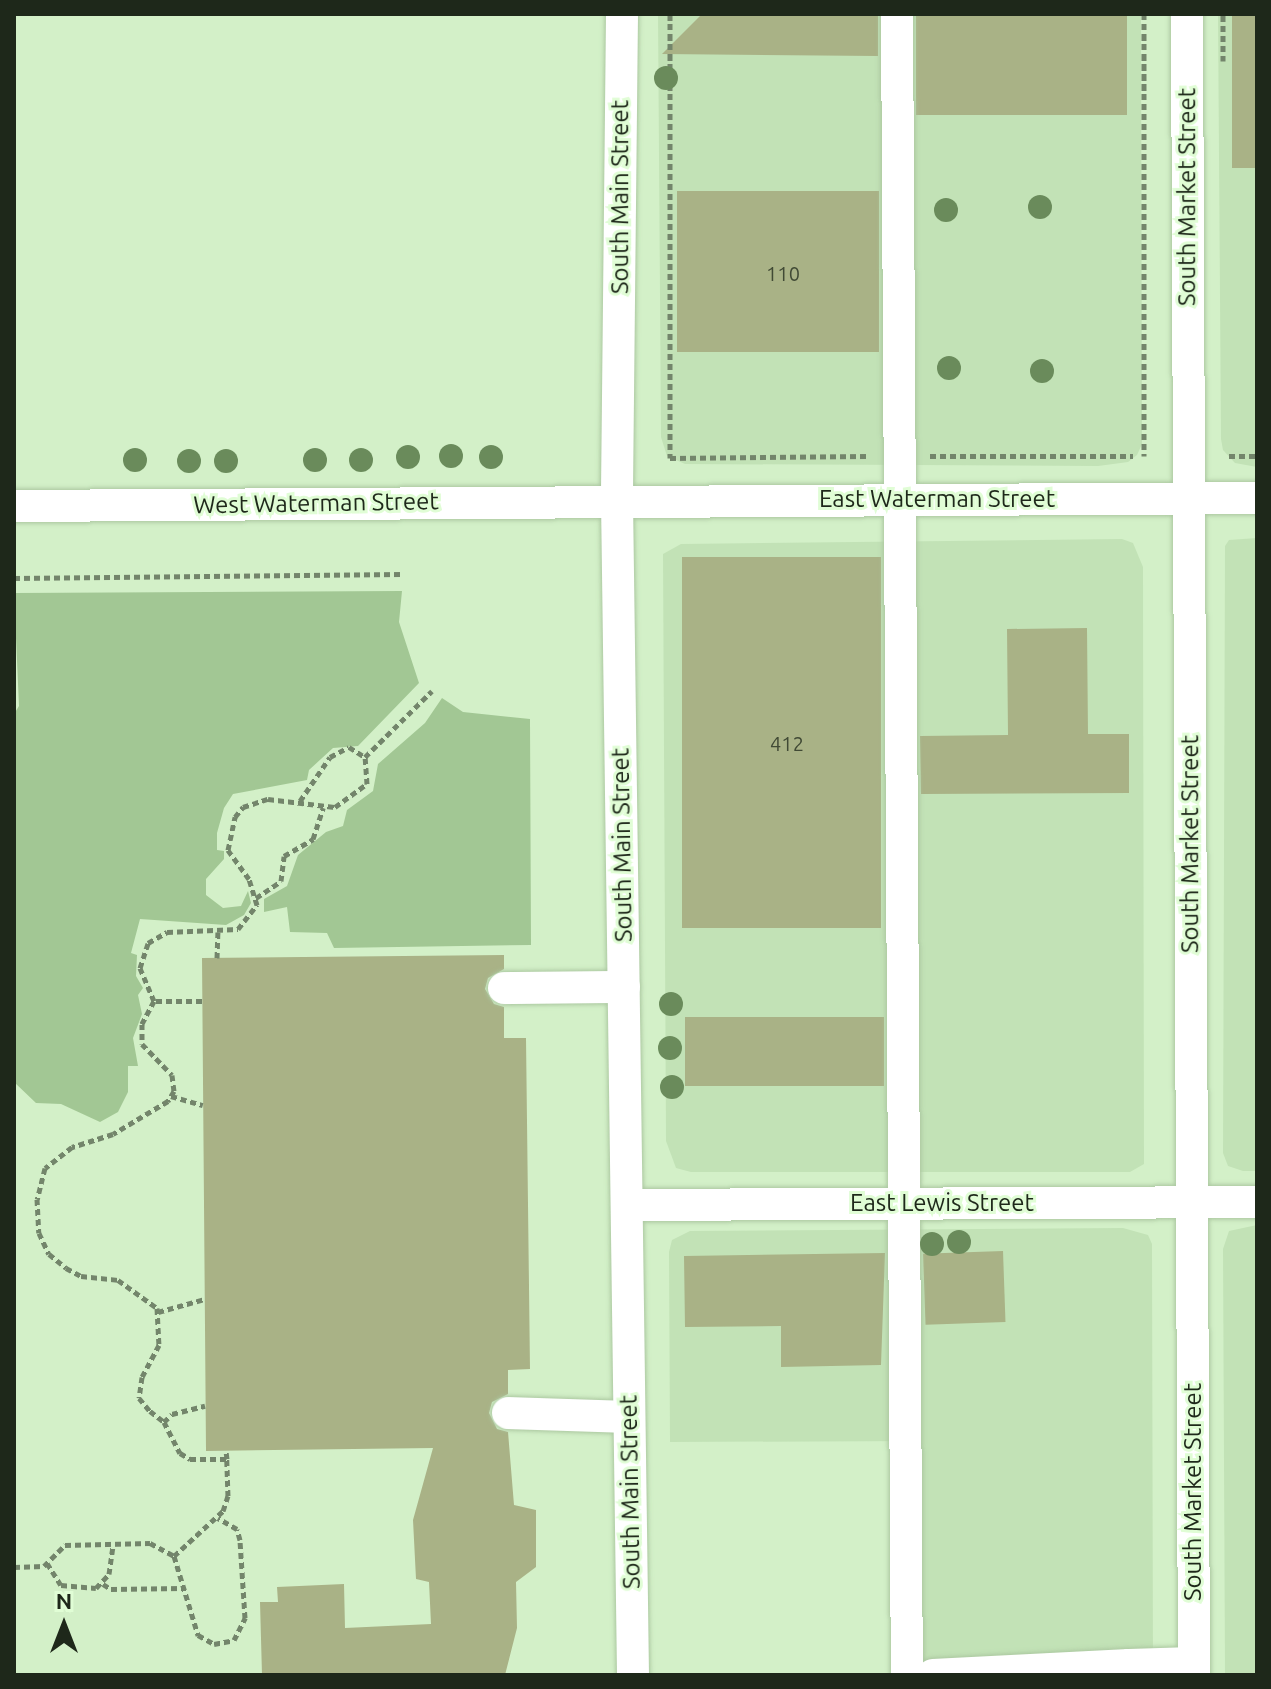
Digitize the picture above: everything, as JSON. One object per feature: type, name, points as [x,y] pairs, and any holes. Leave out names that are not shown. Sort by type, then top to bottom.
[{"type":"street","name":"South Main Street","points":[[622,14],[617,500],[633,1675]]},
{"type":"street","points":[[897,14],[907,1675]]},
{"type":"street","name":"South Market Street","points":[[1187,14],[1194,1669]]},
{"type":"street","name":"East Waterman Street","points":[[617,500],[1257,498]]},
{"type":"street","name":"West Waterman Street","points":[[14,506],[617,500]]},
{"type":"street","points":[[504,988],[624,987]]},
{"type":"street","name":"East Lewis Street","points":[[627,1205],[1257,1202]]},
{"type":"street","points":[[508,1413],[628,1417]]},
{"type":"street","points":[[933,1675],[1194,1669]]},
{"type":"path","points":[[670,14],[670,458]]},
{"type":"path","points":[[1144,14],[1144,456]]},
{"type":"path","points":[[1229,456],[1257,456]]},
{"type":"path","points":[[14,578],[402,574]]},
{"type":"path","points":[[256,898],[228,850],[228,833],[243,807],[254,801],[300,801],[323,808],[335,807],[367,784],[365,757],[432,691]]},
{"type":"path","points":[[300,801],[330,757],[349,747],[365,757]]},
{"type":"path","points":[[154,1001],[140,968],[148,943],[167,932],[238,929],[251,917],[256,898],[281,881],[284,856],[313,839],[323,808]]},
{"type":"path","points":[[217,958],[218,932]]},
{"type":"path","points":[[154,1001],[202,1001]]},
{"type":"path","points":[[154,1001],[142,1024],[142,1044],[172,1075],[171,1096]]},
{"type":"path","points":[[203,1105],[171,1096],[113,1134],[57,1156],[45,1168],[37,1199],[39,1233],[49,1254],[81,1276],[134,1287],[158,1312],[159,1345],[142,1377],[139,1398],[164,1422],[180,1453],[190,1459],[227,1459]]},
{"type":"path","points":[[158,1312],[205,1299]]},
{"type":"path","points":[[164,1422],[172,1414],[205,1406]]},
{"type":"path","points":[[174,1556],[218,1518],[228,1496],[226,1451]]},
{"type":"path","points":[[14,1567],[47,1563],[65,1545],[150,1543],[174,1556],[186,1607],[205,1642],[226,1644],[234,1640],[245,1618],[240,1540],[237,1529],[218,1518]]},
{"type":"path","points":[[47,1563],[61,1585],[96,1588],[103,1584],[113,1545]]},
{"type":"path","points":[[103,1584],[111,1589],[183,1588]]},
{"type":"shaded area","points":[[658,14],[1141,14],[1142,444],[1137,455],[1128,462],[1098,466],[685,464],[667,456],[661,437]]},
{"type":"shaded area","points":[[1218,14],[1257,14],[1257,467],[1235,463],[1223,450],[1221,439]]},
{"type":"shaded area","points":[[1257,538],[1257,1171],[1243,1171],[1228,1166],[1223,1153],[1225,546],[1229,540]]},
{"type":"shaded area","points":[[1122,539],[1133,543],[1143,567],[1144,1164],[1130,1172],[691,1172],[676,1168],[666,1141],[663,554],[681,544]]},
{"type":"shaded area","points":[[402,591],[399,622],[419,683],[358,746],[333,748],[309,770],[307,780],[233,794],[224,808],[217,833],[217,850],[224,851],[224,859],[206,879],[206,895],[223,908],[241,906],[248,891],[251,903],[244,915],[226,925],[140,919],[131,953],[137,955],[136,976],[143,988],[138,995],[142,1014],[133,1038],[138,1066],[128,1066],[128,1092],[118,1112],[100,1122],[61,1104],[36,1103],[14,1082],[14,714],[19,706],[14,593]]},
{"type":"shaded area","points":[[442,698],[463,712],[530,719],[531,945],[334,948],[327,933],[290,932],[287,907],[264,912],[264,899],[287,886],[298,855],[326,832],[343,826],[347,810],[373,791],[378,764],[425,723]]},
{"type":"shaded area","points":[[1257,1225],[1257,1675],[1225,1675],[1223,1249],[1229,1231]]},
{"type":"shaded area","points":[[1123,1228],[1148,1235],[1152,1244],[1153,1675],[919,1675],[919,1441],[670,1442],[669,1252],[672,1240],[690,1231]]},
{"type":"building","points":[[702,14],[878,14],[878,56],[662,54]]},
{"type":"building","points":[[916,14],[1127,14],[1127,115],[916,115]]},
{"type":"building","points":[[1232,14],[1257,14],[1257,168],[1232,168]]},
{"type":"building","points":[[677,191],[879,191],[879,352],[677,352]]},
{"type":"building","points":[[682,557],[881,557],[881,928],[682,928]]},
{"type":"building","points":[[1087,628],[1088,734],[1129,734],[1129,793],[921,794],[920,736],[1008,735],[1007,629]]},
{"type":"building","points":[[504,955],[504,969],[488,978],[485,989],[494,1004],[504,1007],[504,1038],[526,1038],[530,1369],[508,1370],[508,1394],[492,1402],[489,1413],[497,1429],[508,1432],[514,1505],[536,1510],[536,1567],[516,1582],[517,1628],[505,1675],[262,1675],[260,1602],[278,1602],[277,1587],[344,1584],[345,1628],[431,1624],[429,1582],[416,1579],[413,1520],[433,1448],[206,1451],[202,958]]},
{"type":"building","points":[[685,1017],[884,1017],[884,1086],[685,1086]]},
{"type":"building","points":[[1003,1251],[1005,1322],[926,1325],[923,1254]]},
{"type":"building","points":[[885,1253],[881,1365],[781,1367],[781,1326],[685,1327],[684,1256]]}]
